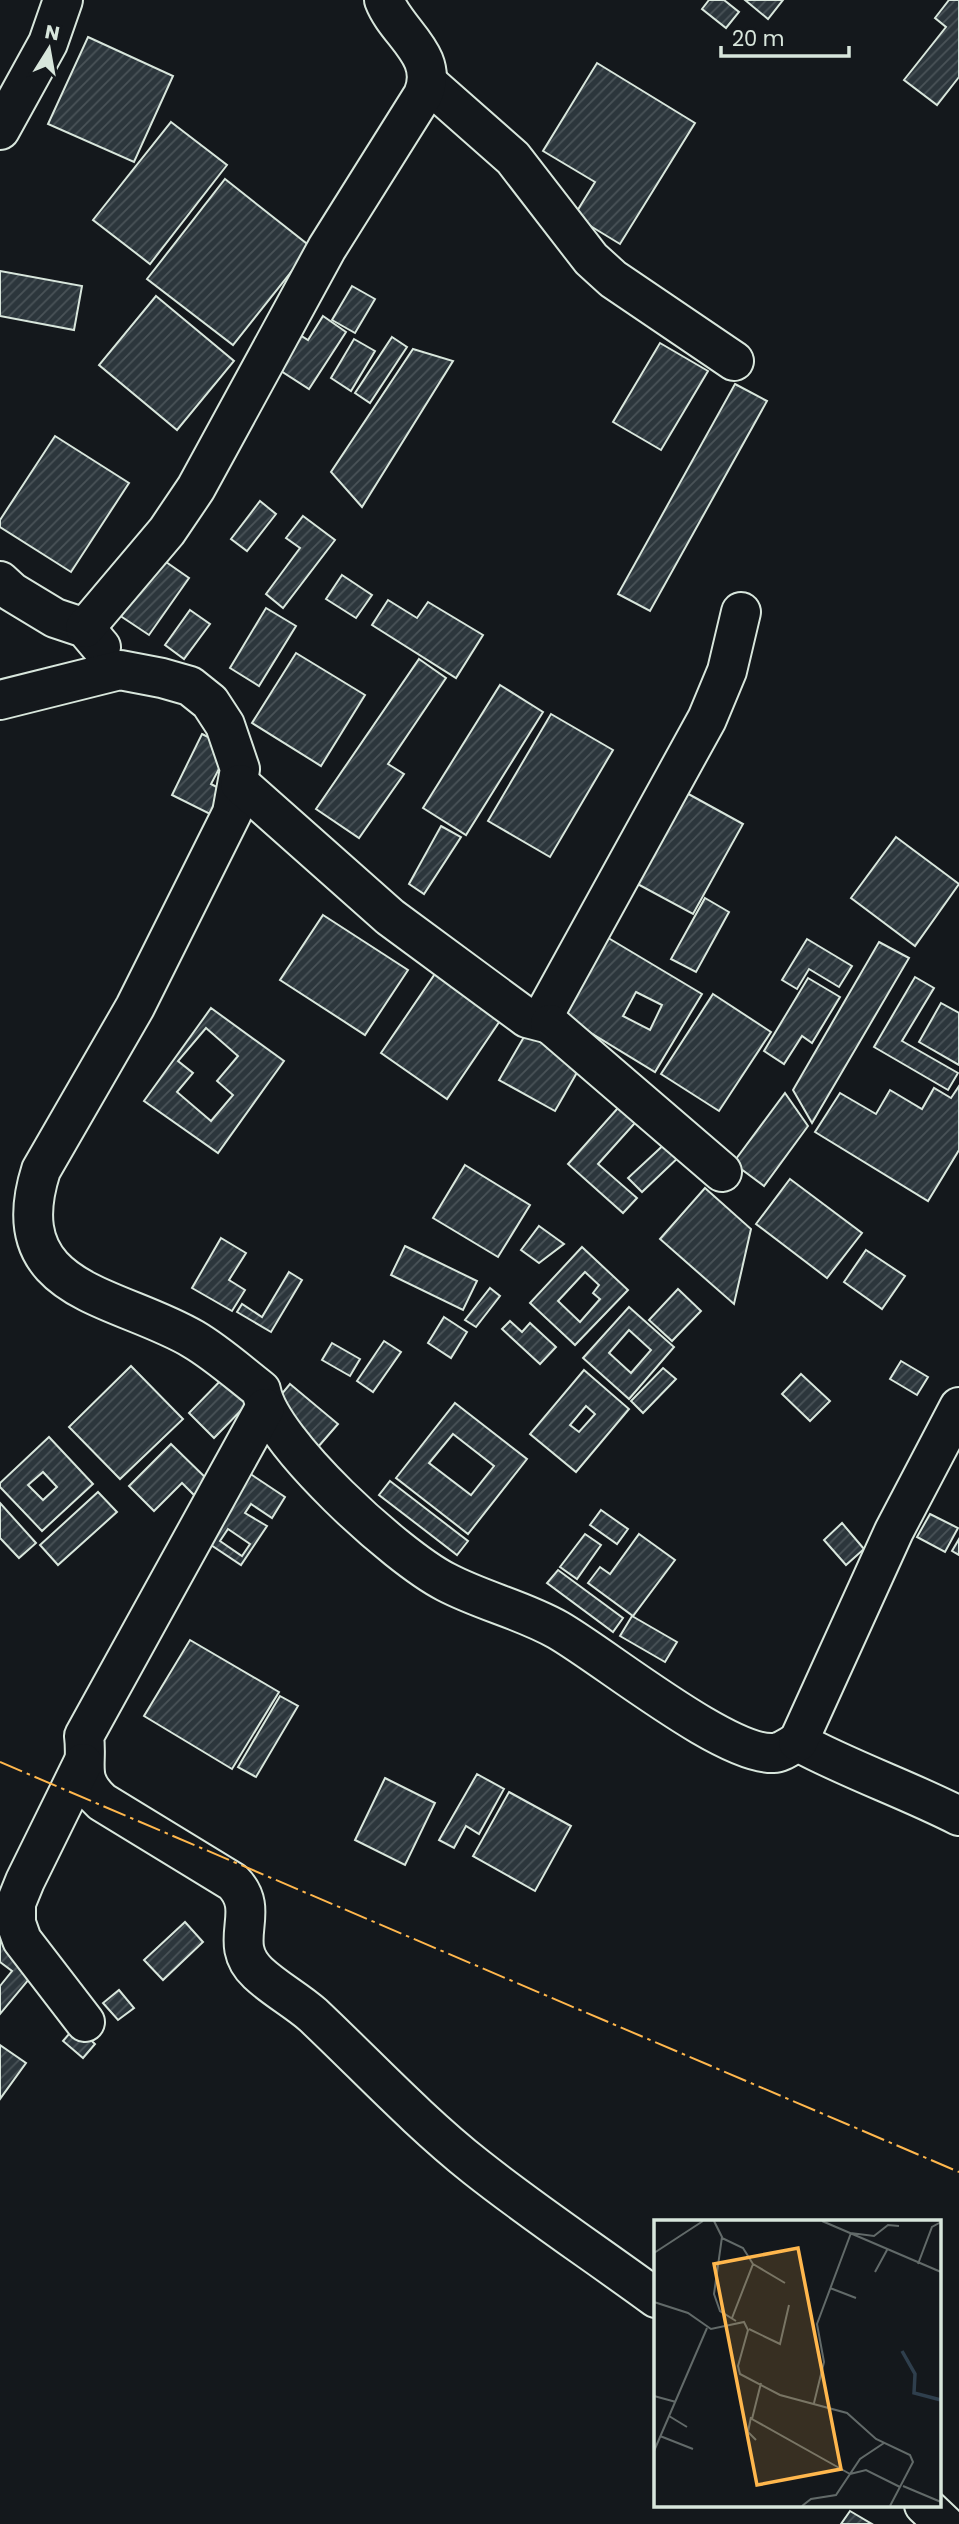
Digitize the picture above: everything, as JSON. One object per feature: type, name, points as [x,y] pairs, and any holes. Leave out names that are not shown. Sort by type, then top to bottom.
[{"type":"street","points":[[0,131],[48,43],[63,0]]},
{"type":"street","points":[[85,628],[167,531],[196,488],[327,248],[416,108],[428,83],[427,66],[384,0]]},
{"type":"street","points":[[428,83],[513,158],[598,266],[734,361]]},
{"type":"street","points":[[0,581],[12,593],[55,618],[85,628],[120,670]]},
{"type":"street","points":[[722,1171],[550,1024],[545,1013],[707,719],[727,671],[741,612]]},
{"type":"street","points":[[0,700],[120,670],[190,686],[209,702],[225,725],[238,759],[240,784],[232,813],[135,1007],[41,1170],[32,1198],[31,1218],[36,1241],[51,1265],[82,1291],[192,1338],[261,1390],[265,1408],[328,1487],[408,1556],[445,1582],[557,1630],[681,1712],[747,1747],[775,1753],[798,1742],[894,1531],[959,1407]]},
{"type":"street","points":[[240,784],[390,917],[527,1018],[550,1024]]},
{"type":"street","points":[[265,1408],[84,1736],[83,1763],[89,1790],[102,1802],[216,1870],[243,1892],[247,1915],[242,1937],[243,1948],[248,1961],[259,1973],[309,2012],[410,2110],[476,2167],[654,2297]]},
{"type":"street","points":[[798,1742],[843,1767],[885,1781],[959,1815]]},
{"type":"street","points":[[83,1763],[16,1902],[16,1923],[22,1940],[85,2022]]},
{"type":"street","points":[[925,2506],[944,2524]]},
{"type":"building","points":[[709,0],[724,0],[739,12],[726,28],[702,9]]},
{"type":"building","points":[[745,0],[783,0],[768,19]]},
{"type":"building","points":[[949,0],[959,0],[959,77],[937,105],[904,80],[946,27],[935,18]]},
{"type":"building","points":[[88,37],[173,76],[134,162],[48,124]]},
{"type":"building","points":[[597,63],[695,123],[620,244],[574,216],[595,182],[543,151]]},
{"type":"building","points":[[171,122],[227,165],[150,264],[93,220]]},
{"type":"building","points":[[225,179],[311,247],[233,345],[147,279]]},
{"type":"building","points":[[0,271],[82,286],[74,330],[0,316]]},
{"type":"building","points":[[352,286],[375,299],[355,333],[332,320]]},
{"type":"building","points":[[156,296],[234,361],[177,430],[99,365]]},
{"type":"building","points":[[323,316],[346,332],[309,389],[267,362],[289,328],[308,340]]},
{"type":"building","points":[[392,337],[407,347],[370,403],[355,393]]},
{"type":"building","points":[[354,339],[375,351],[351,391],[331,378]]},
{"type":"building","points":[[660,343],[708,371],[661,450],[613,422]]},
{"type":"building","points":[[413,349],[453,361],[362,507],[331,472]]},
{"type":"building","points":[[735,384],[767,401],[650,611],[618,594]]},
{"type":"building","points":[[55,436],[129,483],[71,572],[0,527],[0,520]]},
{"type":"building","points":[[260,501],[276,514],[247,551],[231,539]]},
{"type":"building","points":[[303,516],[335,540],[283,608],[266,594],[300,548],[286,538]]},
{"type":"building","points":[[156,555],[189,578],[149,635],[116,613]]},
{"type":"building","points":[[342,575],[372,595],[356,618],[326,599]]},
{"type":"building","points":[[388,600],[417,618],[428,602],[483,635],[456,678],[372,625]]},
{"type":"building","points":[[266,608],[296,626],[259,686],[230,668]]},
{"type":"building","points":[[190,610],[210,624],[184,659],[165,645]]},
{"type":"building","points":[[296,653],[365,695],[321,766],[252,723]]},
{"type":"building","points":[[419,659],[446,678],[388,764],[404,774],[359,838],[316,809]]},
{"type":"building","points":[[500,685],[543,712],[466,835],[423,808]]},
{"type":"building","points":[[551,714],[613,750],[550,857],[488,821]]},
{"type":"building","points":[[202,734],[230,748],[211,784],[226,792],[214,816],[172,795]]},
{"type":"building","points":[[683,791],[743,824],[693,914],[632,881]]},
{"type":"building","points":[[441,826],[461,837],[424,894],[409,884]]},
{"type":"building","points":[[896,837],[959,884],[915,946],[851,898]]},
{"type":"building","points":[[705,898],[729,912],[696,972],[671,959]]},
{"type":"building","points":[[323,915],[408,970],[365,1035],[280,980]]},
{"type":"building","points":[[605,936],[702,994],[655,1072],[558,1013]],"holes":[[[636,992],[662,1005],[650,1030],[623,1016]]]},
{"type":"building","points":[[807,939],[852,966],[839,987],[809,969],[797,989],[782,980]]},
{"type":"building","points":[[879,942],[909,958],[812,1123],[793,1090]]},
{"type":"building","points":[[441,965],[508,1009],[447,1099],[381,1053]]},
{"type":"building","points":[[915,977],[934,988],[902,1041],[958,1073],[948,1090],[874,1047]]},
{"type":"building","points":[[808,978],[840,997],[812,1043],[802,1036],[784,1064],[764,1051]]},
{"type":"building","points":[[713,994],[771,1032],[719,1111],[661,1074]]},
{"type":"building","points":[[941,1003],[959,1013],[959,1065],[919,1042]]},
{"type":"building","points":[[211,1008],[284,1061],[218,1153],[144,1101]],"holes":[[[206,1028],[238,1056],[217,1081],[233,1095],[211,1121],[177,1092],[193,1073],[178,1061]]]},
{"type":"building","points":[[528,1030],[583,1062],[555,1111],[499,1080]]},
{"type":"building","points":[[959,1086],[959,1150],[928,1201],[815,1132],[840,1093],[876,1114],[890,1090],[922,1109],[934,1088],[951,1098]]},
{"type":"building","points":[[785,1093],[808,1126],[764,1186],[733,1163]]},
{"type":"building","points":[[626,1099],[643,1114],[598,1164],[637,1198],[623,1213],[568,1164]]},
{"type":"building","points":[[669,1140],[682,1154],[642,1192],[628,1178]]},
{"type":"building","points":[[465,1165],[530,1205],[498,1257],[433,1218]]},
{"type":"building","points":[[790,1179],[862,1233],[827,1278],[756,1224]]},
{"type":"building","points":[[705,1188],[751,1229],[734,1304],[660,1239]]},
{"type":"building","points":[[539,1226],[564,1244],[539,1263],[521,1250]]},
{"type":"building","points":[[221,1238],[246,1253],[229,1280],[245,1290],[232,1311],[192,1288]]},
{"type":"building","points":[[405,1246],[477,1281],[463,1310],[391,1275]]},
{"type":"building","points":[[582,1247],[628,1290],[575,1345],[530,1303]],"holes":[[[585,1272],[599,1285],[593,1293],[600,1299],[580,1322],[558,1301]]]},
{"type":"building","points":[[866,1250],[905,1276],[882,1309],[844,1282]]},
{"type":"building","points":[[289,1272],[302,1280],[271,1332],[237,1312],[242,1304],[262,1317]]},
{"type":"building","points":[[490,1288],[500,1296],[476,1327],[465,1320]]},
{"type":"building","points":[[678,1289],[701,1311],[672,1341],[649,1320]]},
{"type":"building","points":[[629,1307],[674,1347],[629,1399],[583,1358]],"holes":[[[629,1330],[651,1350],[631,1373],[609,1353]]]},
{"type":"building","points":[[444,1317],[467,1332],[451,1358],[428,1343]]},
{"type":"building","points":[[510,1321],[522,1332],[530,1323],[556,1347],[540,1364],[502,1329]]},
{"type":"building","points":[[384,1341],[401,1352],[373,1392],[357,1381]]},
{"type":"building","points":[[332,1343],[360,1359],[350,1376],[322,1360]]},
{"type":"building","points":[[901,1361],[928,1377],[917,1395],[890,1379]]},
{"type":"building","points":[[131,1366],[183,1419],[120,1479],[69,1427]]},
{"type":"building","points":[[663,1368],[676,1379],[643,1413],[631,1401]]},
{"type":"building","points":[[584,1370],[629,1409],[576,1472],[530,1434]],"holes":[[[586,1406],[595,1414],[579,1432],[570,1425]]]},
{"type":"building","points":[[229,1372],[254,1397],[214,1438],[189,1413]]},
{"type":"building","points":[[801,1374],[830,1401],[810,1421],[782,1394]]},
{"type":"building","points":[[290,1384],[338,1424],[318,1447],[271,1407]]},
{"type":"building","points":[[455,1403],[527,1459],[468,1534],[396,1478]],"holes":[[[453,1434],[494,1466],[471,1495],[429,1463]]]},
{"type":"building","points":[[49,1437],[93,1484],[42,1531],[0,1487],[0,1483]],"holes":[[[43,1472],[57,1487],[43,1500],[28,1485]]]},
{"type":"building","points":[[171,1444],[210,1482],[195,1496],[182,1483],[154,1511],[129,1486]]},
{"type":"building","points":[[246,1471],[285,1497],[272,1518],[251,1504],[245,1513],[267,1526],[241,1565],[202,1539]],"holes":[[[228,1529],[250,1544],[242,1556],[220,1541]]]},
{"type":"building","points":[[390,1481],[468,1541],[457,1555],[379,1495]]},
{"type":"building","points":[[98,1492],[117,1512],[58,1565],[40,1545]]},
{"type":"building","points":[[0,1503],[36,1543],[19,1558],[0,1538]]},
{"type":"building","points":[[601,1510],[628,1529],[617,1544],[590,1525]]},
{"type":"building","points":[[930,1514],[958,1528],[945,1552],[917,1537]]},
{"type":"building","points":[[842,1523],[864,1549],[846,1565],[824,1540]]},
{"type":"building","points":[[585,1534],[601,1545],[577,1579],[560,1567]]},
{"type":"building","points":[[639,1534],[675,1560],[633,1616],[588,1583],[600,1567],[610,1574]]},
{"type":"building","points":[[959,1539],[959,1555],[952,1551]]},
{"type":"building","points":[[558,1570],[623,1618],[613,1632],[547,1583]]},
{"type":"building","points":[[632,1616],[677,1642],[665,1662],[620,1636]]},
{"type":"building","points":[[190,1640],[279,1692],[232,1769],[144,1716]]},
{"type":"building","points":[[280,1696],[298,1706],[256,1777],[238,1767]]},
{"type":"building","points":[[477,1774],[504,1789],[479,1834],[466,1826],[454,1848],[439,1840]]},
{"type":"building","points":[[385,1778],[435,1803],[405,1865],[355,1840]]},
{"type":"building","points":[[509,1792],[571,1826],[535,1891],[473,1856]]},
{"type":"building","points":[[185,1922],[203,1942],[163,1980],[144,1960]]},
{"type":"building","points":[[0,1933],[40,1966],[0,2014],[0,1986],[12,1971],[0,1962]]},
{"type":"building","points":[[119,1990],[134,2008],[118,2020],[103,2003]]},
{"type":"building","points":[[76,2026],[95,2044],[83,2058],[63,2041]]},
{"type":"building","points":[[0,2045],[26,2063],[0,2099]]},
{"type":"building","points":[[850,2511],[872,2524],[841,2524]]},
{"type":"power","points":[[0,1762],[959,2172]]}]
